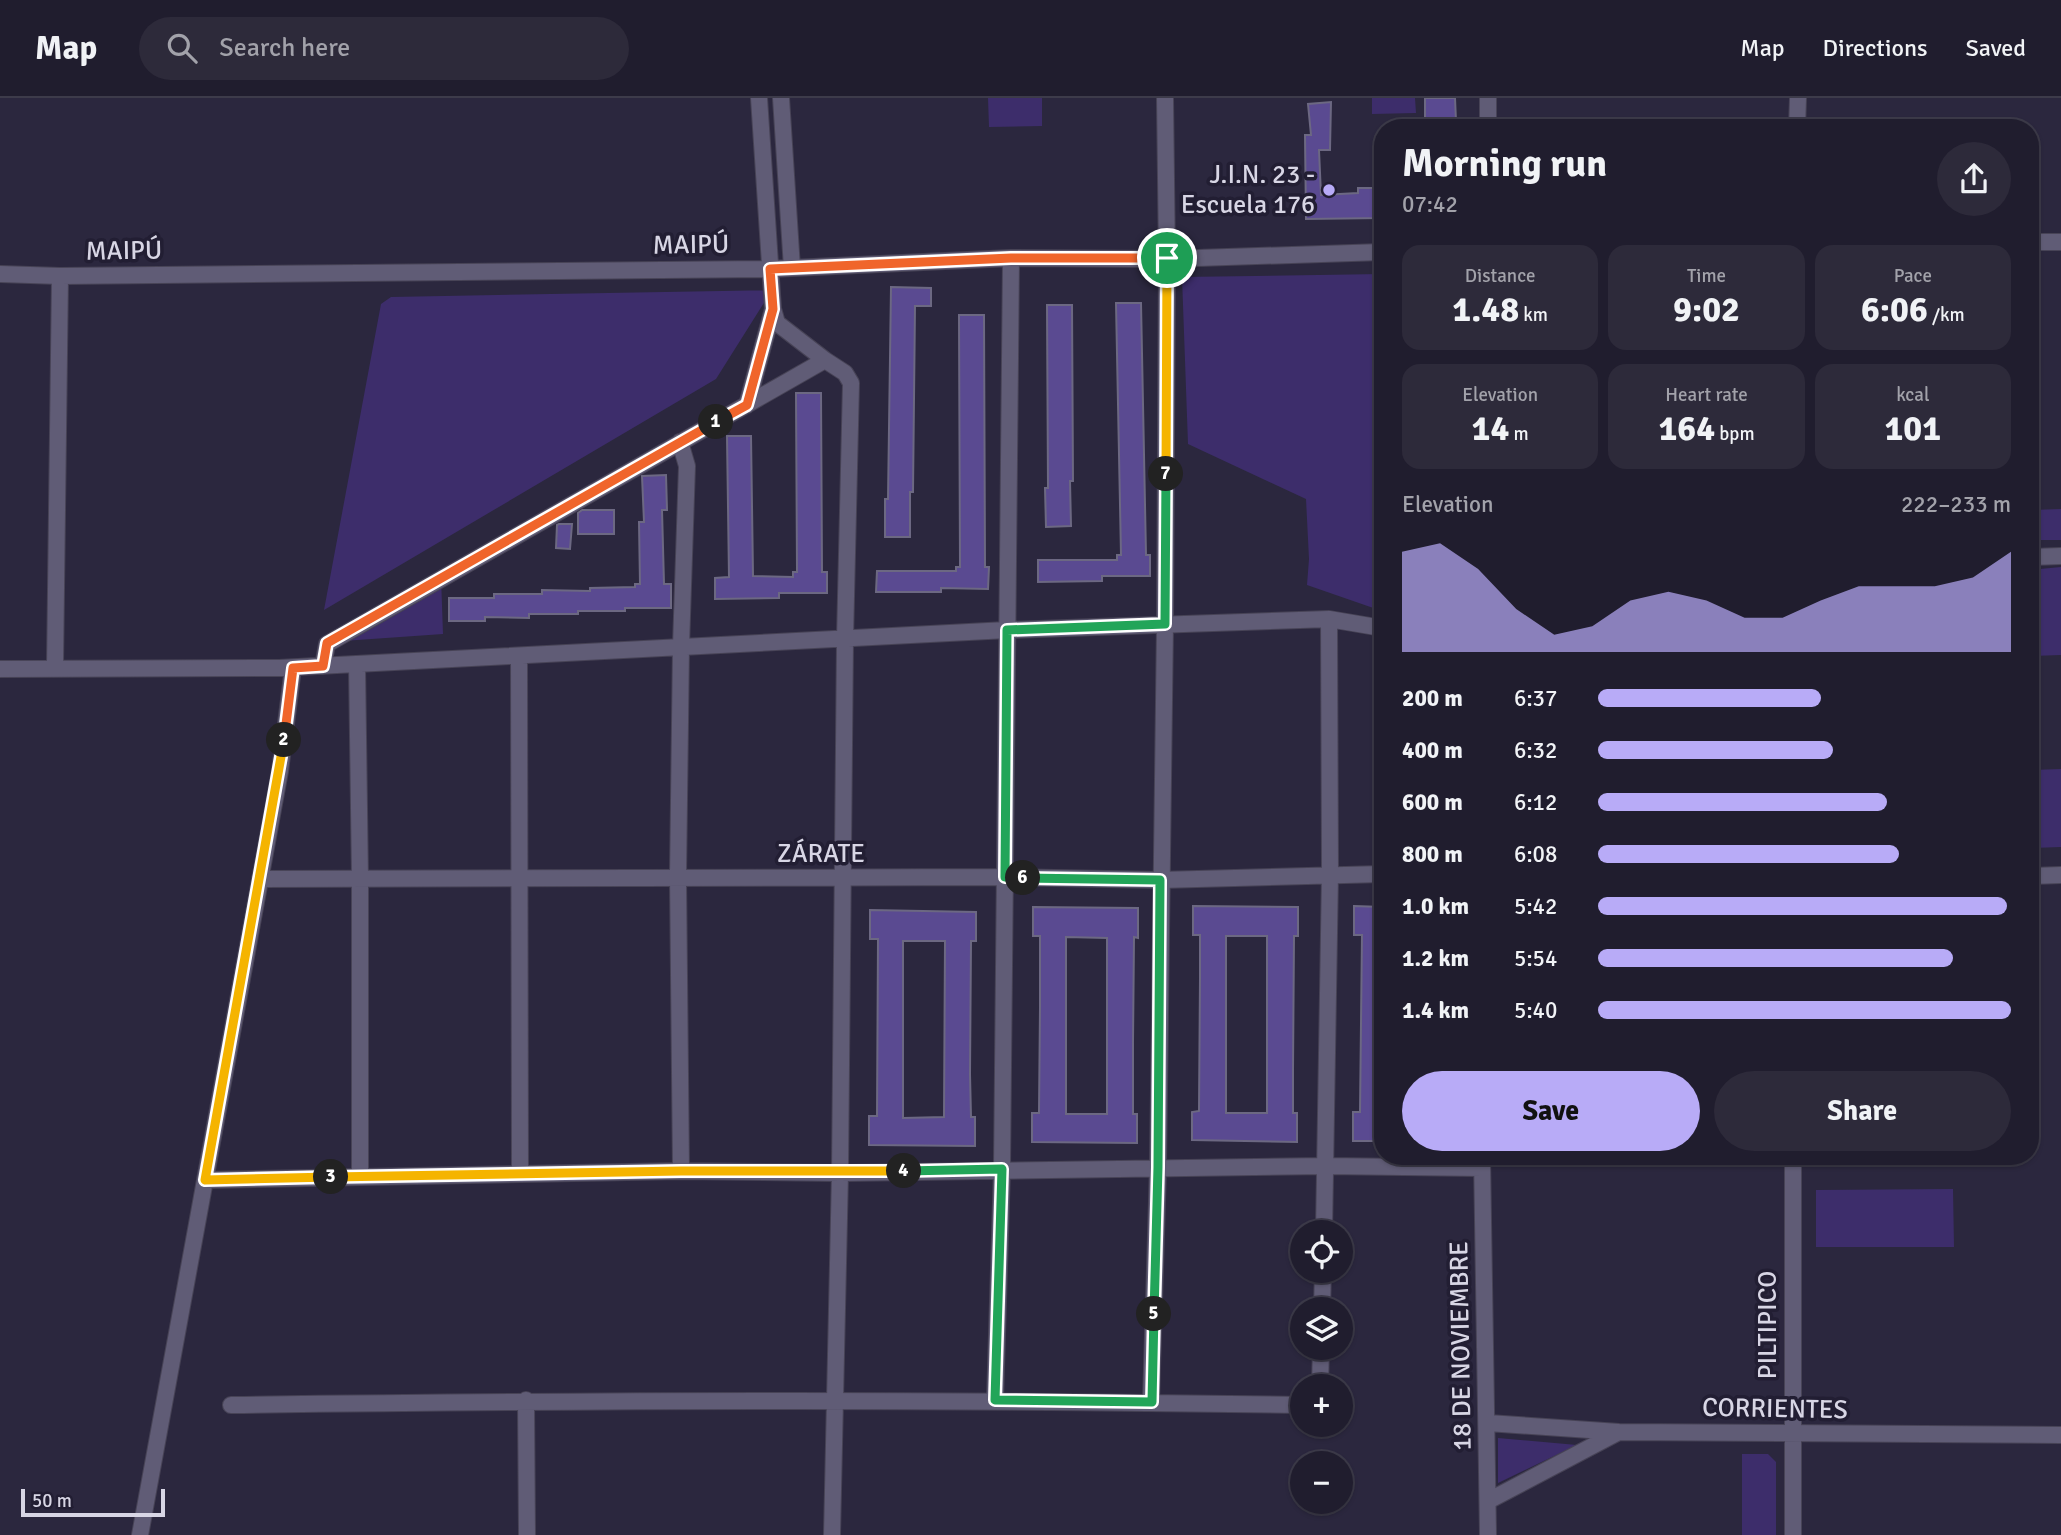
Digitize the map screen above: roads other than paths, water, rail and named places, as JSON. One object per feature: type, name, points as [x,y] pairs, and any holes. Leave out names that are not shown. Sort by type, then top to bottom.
[{"type":"street","points":[[759,98],[773,309],[777,323],[845,373],[851,383],[845,639],[841,1173],[832,1535]]},
{"type":"street","points":[[781,98],[792,268]]},
{"type":"street","points":[[1152,1402],[1165,624],[1165,98]]},
{"type":"street","points":[[1488,98],[1488,119]]},
{"type":"street","points":[[1797,98],[1797,119]]},
{"type":"street","points":[[2039,242],[2061,242]]},
{"type":"street","name":"MAIPÚ","points":[[0,274],[60,276],[770,269],[1011,258],[1167,258],[1374,252]]},
{"type":"street","points":[[995,1400],[1002,1169],[1011,258]]},
{"type":"street","points":[[55,667],[60,276]]},
{"type":"street","points":[[747,405],[773,309]]},
{"type":"street","points":[[323,666],[327,643],[825,360]]},
{"type":"street","points":[[680,442],[687,466],[678,877],[681,1171]]},
{"type":"street","points":[[2039,557],[2061,556]]},
{"type":"street","points":[[1324,1220],[1330,874],[1329,618]]},
{"type":"street","points":[[0,669],[293,668],[1007,630],[1329,618],[1374,626]]},
{"type":"street","points":[[519,656],[520,1174]]},
{"type":"street","points":[[357,664],[360,1176]]},
{"type":"street","points":[[140,1535],[280,771],[293,668]]},
{"type":"street","name":"ZÁRATE","points":[[260,879],[1005,877],[1160,880],[1374,874]]},
{"type":"street","points":[[2039,876],[2061,876]]},
{"type":"street","points":[[205,1180],[681,1171],[841,1173],[1377,1165]]},
{"type":"street","name":"18 DE NOVIEMBRE","points":[[1482,1165],[1489,1535]]},
{"type":"street","name":"PILTIPICO","points":[[1793,1165],[1793,1535]]},
{"type":"street","points":[[231,1405],[995,1400],[1290,1405]]},
{"type":"street","points":[[526,1401],[527,1535]]},
{"type":"street","name":"CORRIENTES","points":[[1488,1423],[1619,1432],[2061,1435]]},
{"type":"street","points":[[1488,1501],[1619,1432]]},
{"type":"place","name":"J.I.N. 23 - Escuela 176","points":[[1329,190]]}]
